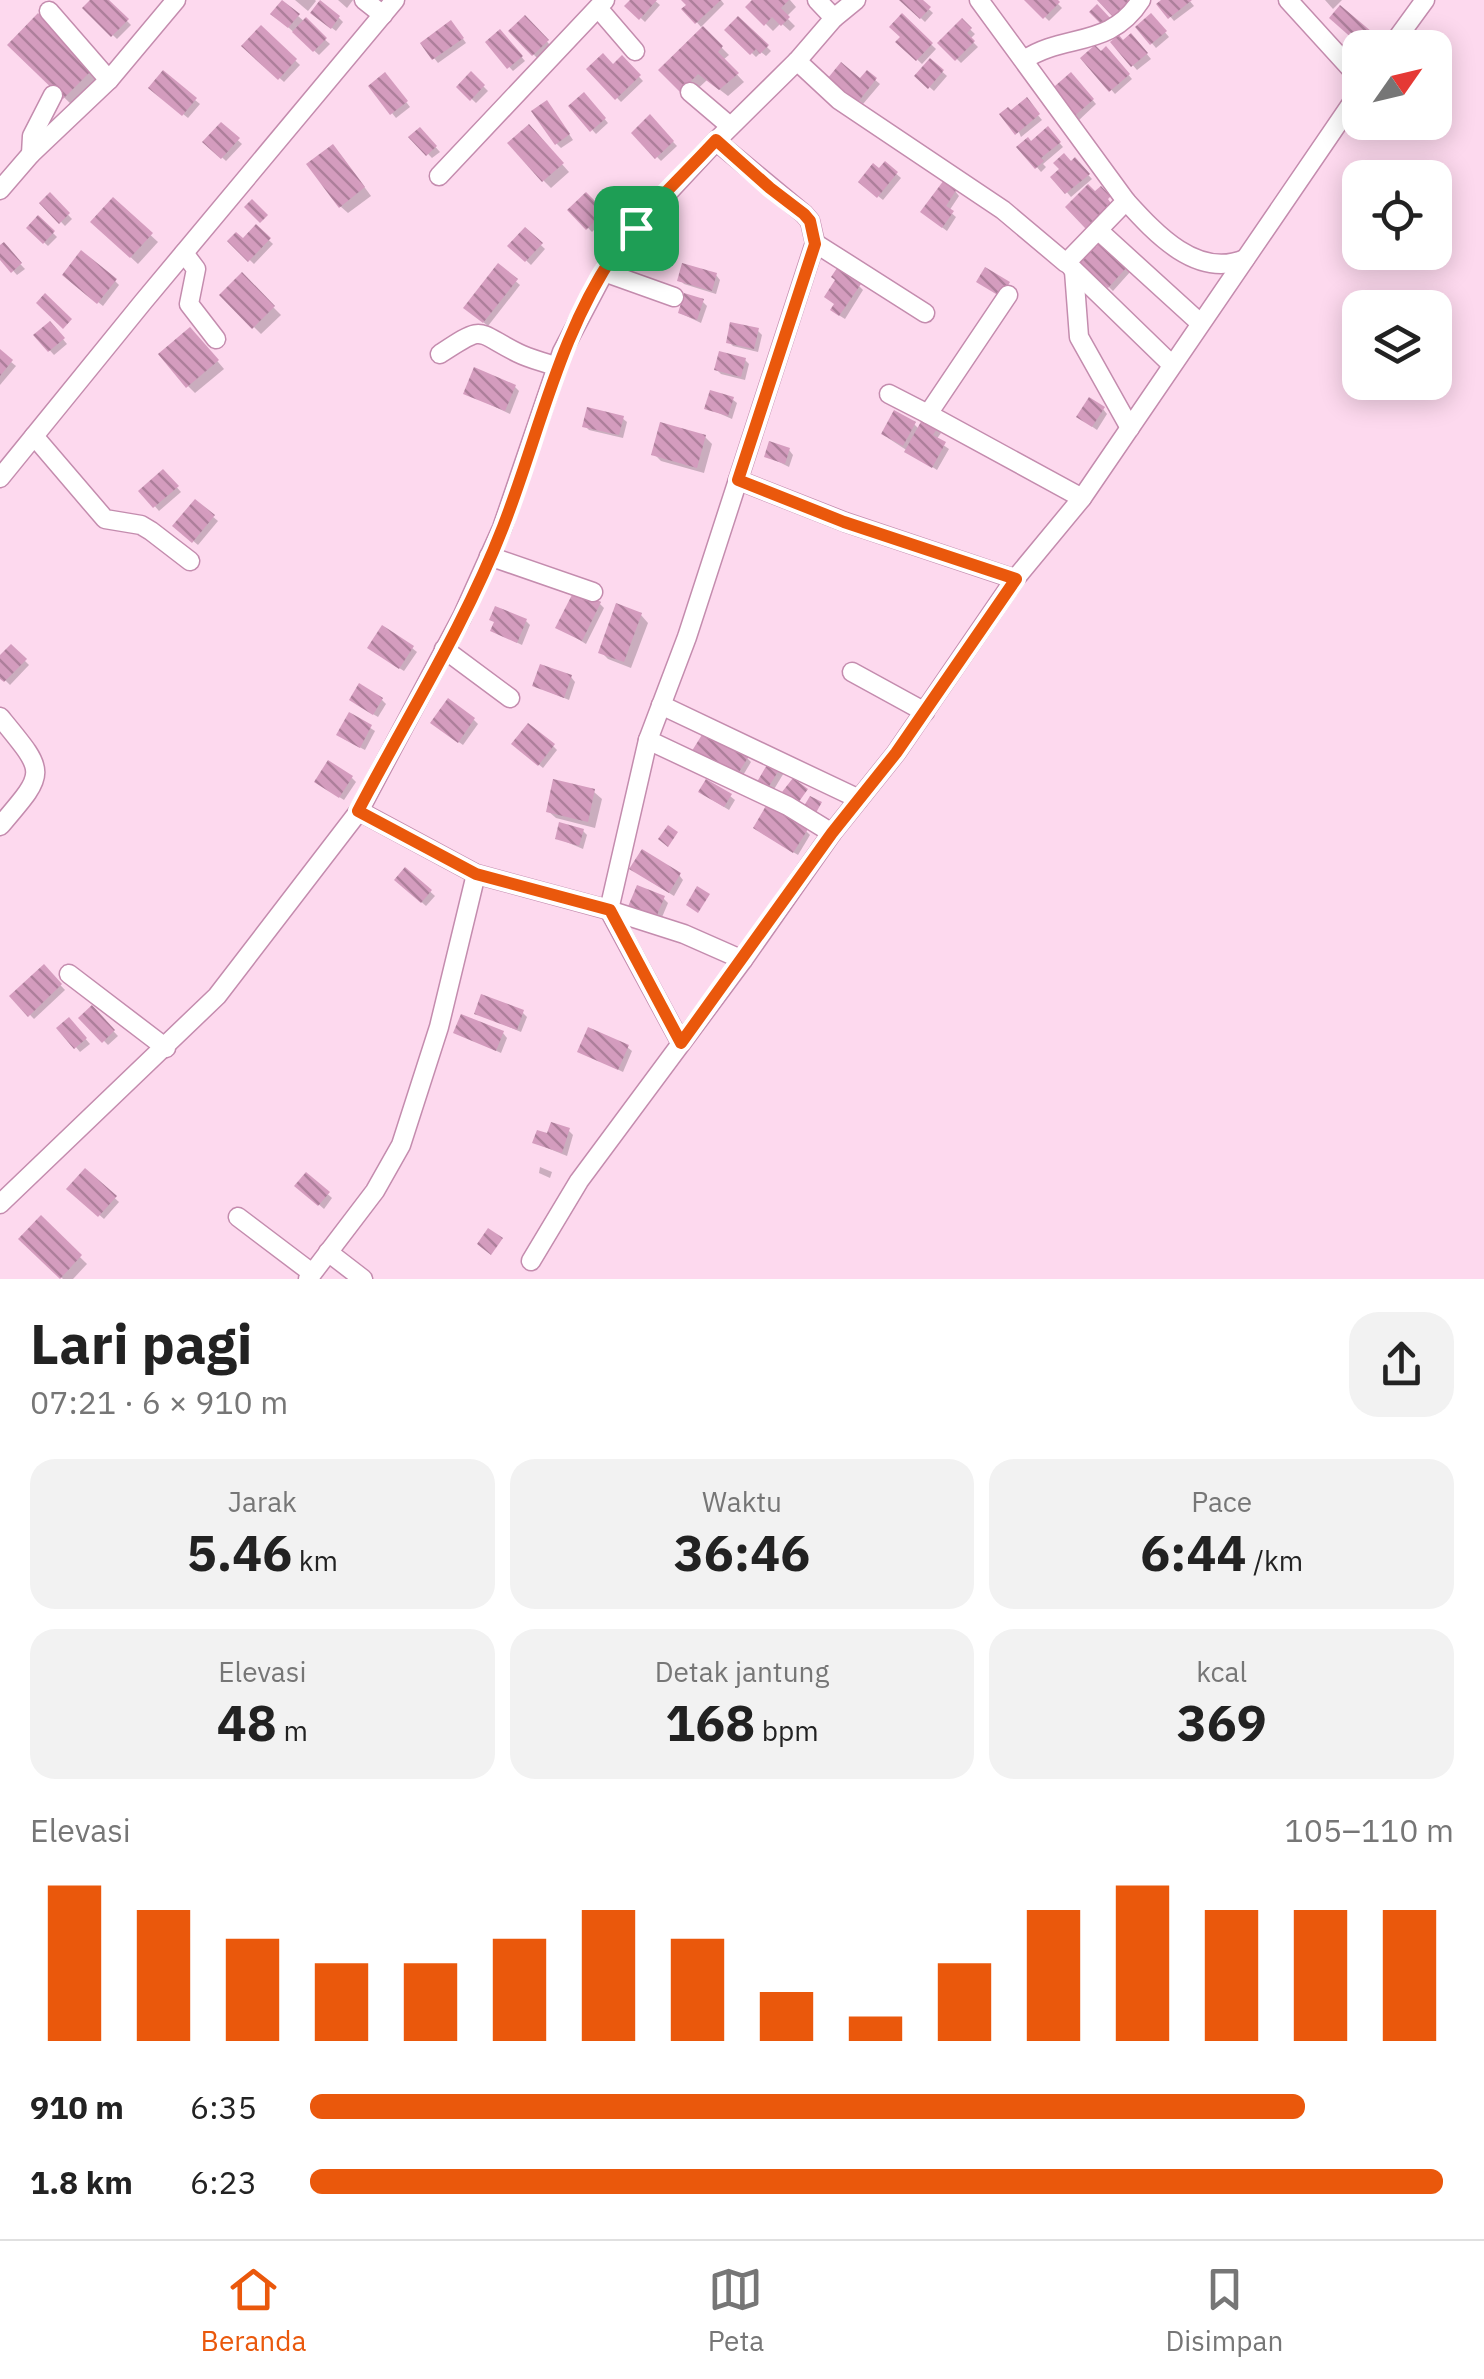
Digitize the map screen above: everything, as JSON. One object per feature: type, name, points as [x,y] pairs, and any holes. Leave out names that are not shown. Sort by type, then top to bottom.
[{"type":"street","points":[[0,190],[31,154],[109,80],[176,0]]},
{"type":"street","points":[[364,0],[383,15]]},
{"type":"street","points":[[0,478],[396,0]]},
{"type":"street","points":[[816,0],[834,18]]},
{"type":"street","points":[[0,1204],[166,1048],[234,978],[358,811],[444,649],[502,528],[556,367],[604,272],[622,244],[716,140],[856,0]]},
{"type":"street","points":[[979,0],[1126,201],[1157,234],[1207,264],[1226,266],[1245,259]]},
{"type":"street","points":[[1024,60],[1042,48],[1090,39],[1110,30],[1141,0]]},
{"type":"street","points":[[1288,0],[1342,59]]},
{"type":"street","points":[[1403,30],[1425,0]]},
{"type":"street","points":[[439,176],[602,4],[635,50]]},
{"type":"street","points":[[50,11],[109,80]]},
{"type":"street","points":[[796,61],[839,100],[1003,210],[1070,267],[1171,364]]},
{"type":"street","points":[[690,92],[730,126]]},
{"type":"street","points":[[31,154],[32,136],[52,95]]},
{"type":"street","points":[[531,1260],[579,1181],[832,833],[925,712],[1016,579],[1082,498],[1342,117]]},
{"type":"street","points":[[681,1043],[610,910],[648,740],[815,244],[810,221],[804,214],[716,140]]},
{"type":"street","points":[[1126,201],[1070,267],[1079,336],[1130,428]]},
{"type":"street","points":[[1100,230],[1199,322]]},
{"type":"street","points":[[815,244],[926,313]]},
{"type":"street","points":[[184,253],[196,270],[189,304],[216,339]]},
{"type":"street","points":[[604,272],[674,297]]},
{"type":"street","points":[[928,414],[1008,295]]},
{"type":"street","points":[[440,354],[472,334],[487,334],[518,353],[556,367]]},
{"type":"street","points":[[889,394],[1082,498]]},
{"type":"street","points":[[34,436],[105,519],[152,530],[190,561]]},
{"type":"street","points":[[738,480],[844,522],[1016,579]]},
{"type":"street","points":[[489,556],[593,592]]},
{"type":"street","points":[[444,649],[510,698]]},
{"type":"street","points":[[852,672],[925,712]]},
{"type":"street","points":[[661,705],[859,800]]},
{"type":"street","points":[[0,718],[34,763],[37,775],[32,789],[0,826]]},
{"type":"street","points":[[648,740],[788,806],[832,833]]},
{"type":"street","points":[[358,811],[476,874],[610,910],[684,934],[743,960]]},
{"type":"street","points":[[238,1217],[310,1276],[374,1191],[401,1145],[439,1027],[476,874]]},
{"type":"street","points":[[70,974],[166,1048]]},
{"type":"street","points":[[328,1252],[363,1279]]},
{"type":"building","points":[[90,0],[109,0],[129,19],[111,37],[82,8]]},
{"type":"building","points":[[282,0],[300,14],[288,28],[270,14]]},
{"type":"building","points":[[320,0],[340,16],[331,29],[310,13]]},
{"type":"building","points":[[630,0],[657,0],[639,20],[624,6]]},
{"type":"building","points":[[681,0],[721,0],[695,24],[681,9],[686,5]]},
{"type":"building","points":[[752,0],[789,0],[781,8],[790,17],[781,26],[772,17],[764,26],[745,7]]},
{"type":"building","points":[[899,0],[923,0],[931,7],[920,19]]},
{"type":"building","points":[[1024,0],[1058,0],[1060,2],[1043,19]]},
{"type":"building","points":[[1097,0],[1132,0],[1114,18]]},
{"type":"building","points":[[1161,0],[1192,0],[1168,19],[1156,4]]},
{"type":"building","points":[[1097,4],[1112,20],[1105,28],[1089,12]]},
{"type":"building","points":[[1340,5],[1370,30],[1343,30],[1329,18]]},
{"type":"building","points":[[38,13],[94,68],[63,99],[7,45]]},
{"type":"building","points":[[902,13],[933,43],[916,61],[895,42],[900,37],[889,27]]},
{"type":"building","points":[[1151,13],[1167,31],[1150,45],[1135,27]]},
{"type":"building","points":[[525,15],[549,40],[532,56],[508,31]]},
{"type":"building","points":[[738,16],[769,45],[760,54],[756,49],[750,55],[724,30]]},
{"type":"building","points":[[306,17],[327,38],[313,52],[292,32]]},
{"type":"building","points":[[962,18],[972,28],[967,33],[975,41],[955,61],[937,43]]},
{"type":"building","points":[[451,20],[464,38],[432,60],[420,43]]},
{"type":"building","points":[[261,25],[297,59],[278,80],[241,46]]},
{"type":"building","points":[[703,26],[723,46],[718,52],[739,73],[719,90],[698,74],[680,92],[658,70]]},
{"type":"building","points":[[500,29],[523,56],[507,69],[485,42]]},
{"type":"building","points":[[1131,33],[1148,53],[1131,67],[1110,42],[1119,35],[1123,40]]},
{"type":"building","points":[[1095,45],[1101,51],[1106,46],[1130,74],[1109,92],[1080,58]]},
{"type":"building","points":[[603,53],[613,64],[622,55],[641,75],[615,100],[586,69]]},
{"type":"building","points":[[930,58],[944,70],[928,89],[914,76]]},
{"type":"building","points":[[841,62],[860,78],[867,70],[877,78],[858,102],[828,78]]},
{"type":"building","points":[[163,70],[197,98],[182,116],[148,88]]},
{"type":"building","points":[[471,71],[485,85],[470,101],[456,87]]},
{"type":"building","points":[[385,72],[408,101],[390,115],[368,86]]},
{"type":"building","points":[[1071,72],[1094,99],[1071,119],[1047,93]]},
{"type":"building","points":[[584,92],[606,118],[590,132],[568,106]]},
{"type":"building","points":[[1027,97],[1040,114],[1015,135],[999,114]]},
{"type":"building","points":[[547,100],[570,134],[555,145],[531,111]]},
{"type":"building","points":[[650,114],[674,141],[655,159],[631,133]]},
{"type":"building","points":[[221,122],[240,138],[221,159],[202,142]]},
{"type":"building","points":[[529,124],[564,163],[542,182],[507,143]]},
{"type":"building","points":[[1048,126],[1061,142],[1041,158],[1044,161],[1035,169],[1016,147],[1028,137],[1031,141]]},
{"type":"building","points":[[420,127],[437,146],[426,156],[408,137]]},
{"type":"building","points":[[333,144],[365,187],[339,208],[306,164]]},
{"type":"building","points":[[1064,153],[1071,161],[1075,157],[1090,174],[1065,194],[1050,177],[1059,169],[1053,163]]},
{"type":"building","points":[[885,161],[898,172],[877,198],[858,182],[873,163],[879,168]]},
{"type":"building","points":[[944,180],[957,189],[946,206],[954,211],[942,228],[920,212]]},
{"type":"building","points":[[1088,184],[1095,191],[1101,186],[1111,196],[1108,199],[1112,205],[1086,229],[1065,207]]},
{"type":"building","points":[[50,192],[70,213],[59,224],[39,203]]},
{"type":"building","points":[[586,192],[605,211],[586,230],[567,210]]},
{"type":"building","points":[[113,197],[153,233],[130,258],[90,222]]},
{"type":"building","points":[[252,199],[268,215],[260,223],[244,207]]},
{"type":"building","points":[[38,215],[55,231],[43,244],[26,228]]},
{"type":"building","points":[[256,224],[271,238],[248,262],[227,241],[236,232],[243,238]]},
{"type":"building","points":[[525,227],[543,243],[525,262],[507,246]]},
{"type":"building","points":[[1101,241],[1128,266],[1108,288],[1096,278],[1092,283],[1077,262]]},
{"type":"building","points":[[4,242],[22,263],[11,273],[0,260],[0,245]]},
{"type":"building","points":[[81,250],[117,279],[97,304],[62,275]]},
{"type":"building","points":[[498,263],[518,279],[483,323],[463,308]]},
{"type":"building","points":[[682,263],[717,273],[712,291],[677,281]]},
{"type":"building","points":[[985,267],[1010,282],[1001,297],[976,282]]},
{"type":"building","points":[[837,268],[861,284],[839,316],[830,310],[834,304],[824,297],[835,280],[831,277]]},
{"type":"building","points":[[242,272],[275,306],[252,329],[219,295]]},
{"type":"building","points":[[45,293],[72,319],[63,329],[36,303]]},
{"type":"building","points":[[684,293],[704,299],[697,320],[678,313]]},
{"type":"building","points":[[50,321],[65,338],[48,352],[33,335]]},
{"type":"building","points":[[730,322],[759,328],[754,349],[726,343]]},
{"type":"building","points":[[190,327],[219,360],[186,388],[158,354]]},
{"type":"building","points":[[0,349],[13,360],[0,376]]},
{"type":"building","points":[[719,351],[746,358],[741,377],[714,370]]},
{"type":"building","points":[[474,367],[516,385],[505,411],[463,394]]},
{"type":"building","points":[[710,390],[734,397],[728,416],[704,409]]},
{"type":"building","points":[[1089,397],[1105,407],[1092,427],[1076,417]]},
{"type":"building","points":[[587,407],[624,416],[619,435],[582,427]]},
{"type":"building","points":[[894,410],[916,422],[903,446],[881,434]]},
{"type":"building","points":[[923,418],[938,427],[933,435],[946,442],[932,468],[904,452]]},
{"type":"building","points":[[660,422],[706,435],[697,468],[651,455]]},
{"type":"building","points":[[769,441],[790,448],[785,464],[764,457]]},
{"type":"building","points":[[163,469],[179,486],[153,508],[138,491]]},
{"type":"building","points":[[195,499],[215,515],[192,543],[172,526]]},
{"type":"building","points":[[575,589],[601,602],[582,641],[555,628]]},
{"type":"building","points":[[616,603],[642,613],[624,662],[598,653]]},
{"type":"building","points":[[495,606],[527,619],[517,643],[490,631],[494,622],[489,620]]},
{"type":"building","points":[[382,625],[414,646],[399,669],[367,648]]},
{"type":"building","points":[[11,644],[27,659],[4,682],[0,679],[0,655]]},
{"type":"building","points":[[540,664],[572,675],[564,698],[532,686]]},
{"type":"building","points":[[359,683],[383,698],[373,715],[349,700]]},
{"type":"building","points":[[448,698],[475,718],[458,743],[430,723]]},
{"type":"building","points":[[349,712],[372,725],[360,748],[336,735]]},
{"type":"building","points":[[528,723],[555,744],[538,766],[511,744]]},
{"type":"building","points":[[705,730],[749,756],[734,780],[690,754]]},
{"type":"building","points":[[771,758],[782,765],[765,793],[754,787]]},
{"type":"building","points":[[328,760],[353,776],[339,798],[314,782]]},
{"type":"building","points":[[793,778],[808,789],[798,803],[782,792]]},
{"type":"building","points":[[553,779],[595,789],[588,822],[546,812]]},
{"type":"building","points":[[706,779],[732,794],[724,807],[698,792]]},
{"type":"building","points":[[810,796],[822,802],[813,818],[801,811]]},
{"type":"building","points":[[767,804],[808,829],[793,853],[753,828]]},
{"type":"building","points":[[559,822],[584,829],[579,846],[555,839]]},
{"type":"building","points":[[668,825],[678,832],[668,847],[658,839]]},
{"type":"building","points":[[642,849],[681,873],[669,893],[629,869]]},
{"type":"building","points":[[405,867],[432,890],[421,903],[394,880]]},
{"type":"building","points":[[637,885],[665,896],[655,920],[627,909]]},
{"type":"building","points":[[697,886],[710,894],[698,913],[686,905]]},
{"type":"building","points":[[44,964],[62,984],[28,1017],[9,996]]},
{"type":"building","points":[[481,994],[524,1010],[517,1030],[474,1014]]},
{"type":"building","points":[[92,1005],[115,1030],[102,1043],[78,1018]]},
{"type":"building","points":[[461,1014],[504,1031],[496,1051],[453,1033]]},
{"type":"building","points":[[69,1017],[87,1038],[74,1049],[56,1028]]},
{"type":"building","points":[[588,1027],[629,1045],[618,1070],[577,1052]]},
{"type":"building","points":[[551,1122],[570,1128],[562,1153],[532,1143],[537,1130],[547,1133]]},
{"type":"building","points":[[85,1168],[117,1196],[98,1217],[66,1189]]},
{"type":"building","points":[[306,1172],[330,1192],[318,1206],[294,1186]]},
{"type":"building","points":[[41,1215],[82,1255],[60,1279],[18,1239]]},
{"type":"building","points":[[488,1228],[503,1238],[491,1255],[477,1244]]},
{"type":"route","points":[[716,140],[730,156],[798,207],[810,221],[815,244],[738,480],[844,522],[1016,579],[896,753],[832,833],[681,1043],[613,922],[610,910],[476,874],[358,811],[462,616],[502,528],[562,352],[611,259],[636,228],[716,140]]}]
